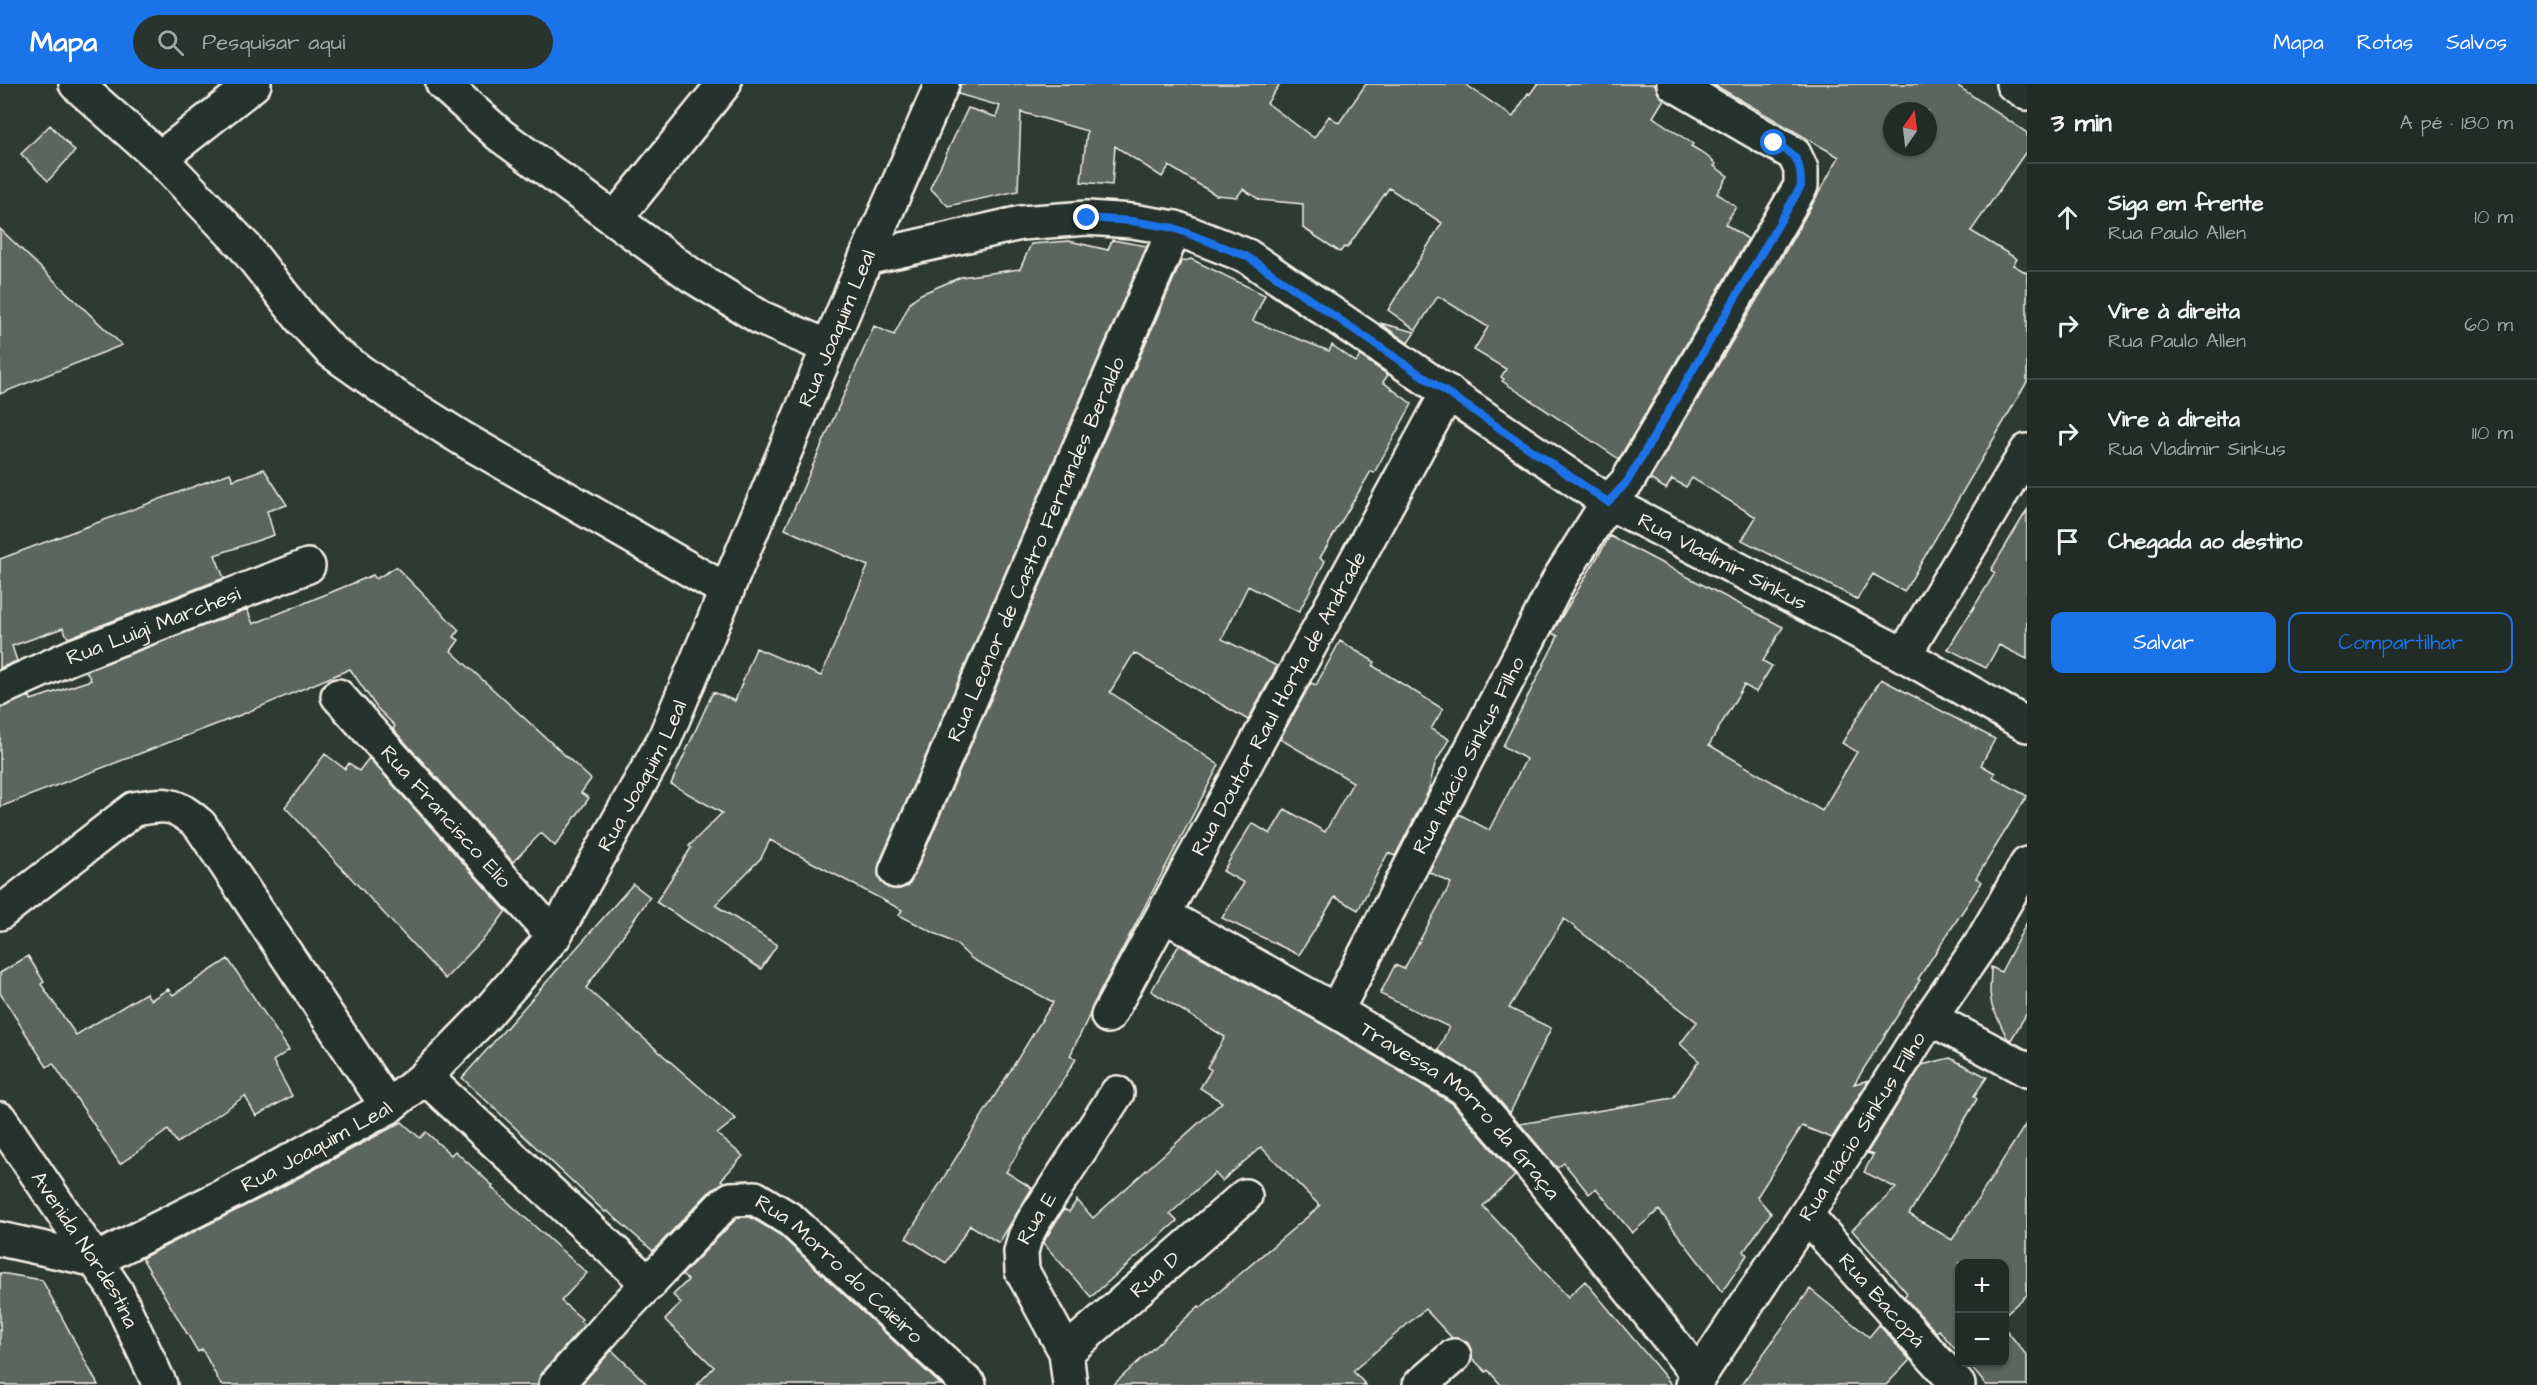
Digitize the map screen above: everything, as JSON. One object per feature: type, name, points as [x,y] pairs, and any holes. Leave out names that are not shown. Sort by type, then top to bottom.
[{"type":"street","points":[[76,84],[160,158],[245,247],[303,321],[331,351],[390,393],[463,439],[727,591]]},
{"type":"street","points":[[160,158],[254,84]]},
{"type":"street","points":[[443,84],[500,135],[691,275],[761,318],[828,347]]},
{"type":"street","points":[[615,219],[724,84]]},
{"type":"street","name":"Rua Joaquim Leal","points":[[96,1260],[256,1179],[388,1107],[425,1077],[482,1019],[554,936],[663,740],[828,347],[942,84]]},
{"type":"street","name":"Rua Inácio Sinkus Filho","points":[[1336,1011],[1560,578],[1608,502],[1627,482],[1801,186],[1801,169],[1794,154],[1674,84]]},
{"type":"street","points":[[2013,84],[2027,93]]},
{"type":"street","name":"Rua Vladimir Sinkus","points":[[866,258],[1021,223],[1087,218],[1132,221],[1174,228],[1246,256],[1608,502],[1904,655],[2027,725]]},
{"type":"street","name":"Rua Leonor de Castro Fernandes Beraldo","points":[[896,871],[1174,228]]},
{"type":"street","name":"Rua Doutor Raul Horta de Andrade","points":[[1108,1016],[1448,392]]},
{"type":"street","points":[[1904,655],[2027,451]]},
{"type":"street","name":"Rua Luigi Marchesi","points":[[0,689],[71,657],[308,566]]},
{"type":"street","name":"Rua Francisco Elio","points":[[338,696],[554,936]]},
{"type":"street","points":[[0,913],[134,809],[162,804],[184,812],[206,834],[388,1107]]},
{"type":"street","name":"Rua Inácio Sinkus Filho","points":[[1696,1380],[1806,1215],[1930,1018],[1978,947],[2027,864]]},
{"type":"street","name":"Travessa Morro da Graça","points":[[1164,915],[1336,1011],[1464,1088],[1533,1168],[1696,1380]]},
{"type":"street","points":[[1930,1018],[2027,1070]]},
{"type":"street","points":[[425,1077],[649,1284]]},
{"type":"street","name":"Rua E","points":[[1066,1352],[1022,1271],[1021,1252],[1025,1237],[1033,1222],[1117,1093]]},
{"type":"street","name":"Avenida Nordestina","points":[[0,1119],[116,1291],[160,1385]]},
{"type":"street","name":"Rua D","points":[[1066,1352],[1245,1196]]},
{"type":"street","name":"Rua Morro do Caieiro","points":[[556,1385],[722,1206],[731,1199],[755,1198],[791,1220],[969,1385]]},
{"type":"street","name":"Rua Bacopá","points":[[1806,1215],[1958,1385]]},
{"type":"street","points":[[0,1239],[96,1260]]},
{"type":"street","points":[[1066,1352],[1070,1385]]},
{"type":"street","points":[[1420,1385],[1454,1356]]},
{"type":"building","points":[[960,84],[1280,84],[1267,103],[1314,138],[1329,116],[1339,123],[1366,84],[1465,84],[1513,117],[1528,93],[1530,94],[1537,84],[1655,84],[1658,93],[1664,99],[1653,117],[1693,144],[1691,146],[1703,153],[1716,164],[1714,166],[1728,176],[1717,193],[1736,207],[1725,224],[1748,239],[1619,459],[1502,381],[1504,379],[1501,377],[1506,369],[1474,350],[1488,327],[1438,296],[1416,330],[1388,310],[1442,223],[1389,188],[1347,248],[1344,247],[1340,252],[1303,228],[1303,204],[1260,200],[1243,189],[1237,197],[1216,195],[1169,166],[1162,177],[1115,146],[1112,185],[1081,182],[1087,131],[1021,112],[1018,191],[948,206],[930,188],[968,108],[996,117],[1000,106],[958,94]]},
{"type":"building","points":[[1713,84],[1955,84],[2027,133],[2027,150],[1971,231],[2017,259],[2013,265],[2027,273],[2027,382],[1904,592],[1873,574],[1857,599],[1742,540],[1756,517],[1692,478],[1686,487],[1672,479],[1666,489],[1650,479],[1839,157]]},
{"type":"building","points":[[50,125],[75,151],[48,181],[21,154]]},
{"type":"building","points":[[0,229],[122,345],[0,394]]},
{"type":"building","points":[[1112,240],[1147,246],[879,864],[878,874],[881,882],[888,888],[899,889],[908,886],[913,878],[1181,262],[1191,259],[1265,295],[1253,321],[1329,351],[1332,345],[1356,362],[1360,356],[1388,375],[1383,382],[1412,404],[1374,473],[1371,471],[1320,558],[1325,561],[1299,612],[1248,586],[1222,639],[1277,666],[1248,720],[1134,653],[1110,692],[1219,765],[1092,1007],[1070,1056],[1076,1059],[1006,1172],[1032,1188],[999,1243],[970,1225],[946,1263],[906,1238],[1053,1002],[972,959],[956,944],[899,915],[902,910],[770,840],[761,858],[715,905],[777,945],[761,969],[656,902],[691,848],[689,846],[722,813],[671,784],[713,692],[735,701],[756,648],[821,676],[868,566],[785,529],[874,326],[894,335],[911,301],[921,294],[961,277],[1020,269],[1031,244],[1069,241],[1108,250]]},
{"type":"building","points":[[1380,323],[1415,332],[1408,343]]},
{"type":"building","points":[[264,469],[287,505],[267,511],[274,535],[215,555],[224,578],[68,638],[63,628],[12,646],[17,661],[0,668],[0,559],[230,473],[233,480]]},
{"type":"building","points":[[2027,510],[2027,659],[1999,645],[1986,668],[1948,649],[1995,573],[1991,570]]},
{"type":"building","points":[[1610,536],[1783,627],[1763,661],[1772,666],[1756,692],[1744,685],[1709,745],[1822,811],[1857,752],[1842,743],[1881,679],[1995,739],[1981,765],[1995,773],[1993,777],[2027,796],[1976,878],[1982,882],[1918,979],[1920,980],[1854,1084],[1869,1080],[1832,1138],[1802,1126],[1757,1197],[1771,1213],[1744,1251],[1747,1255],[1722,1292],[1659,1210],[1632,1233],[1596,1188],[1589,1194],[1564,1163],[1557,1168],[1520,1124],[1673,1098],[1699,1061],[1680,1044],[1697,1022],[1564,919],[1509,1008],[1551,1028],[1510,1113],[1478,1076],[1438,1050],[1449,1027],[1380,994],[1395,965],[1404,969],[1451,883],[1429,872],[1459,814],[1489,830],[1526,759],[1503,746],[1558,636],[1552,633]]},
{"type":"building","points":[[396,567],[459,630],[454,637],[459,640],[451,651],[591,779],[581,793],[589,798],[555,846],[541,833],[513,862],[393,729],[395,726],[377,708],[350,669],[238,716],[0,807],[0,707],[30,696],[31,700],[91,680],[86,671],[247,609],[253,624],[373,575],[376,579]]},
{"type":"building","points":[[1340,641],[1375,662],[1373,666],[1443,709],[1431,729],[1449,739],[1435,764],[1428,792],[1395,856],[1388,853],[1358,910],[1335,897],[1299,955],[1222,918],[1244,883],[1223,871],[1252,823],[1270,834],[1285,809],[1325,832],[1353,782],[1280,739],[1311,683],[1316,685]]},
{"type":"building","points":[[325,754],[345,769],[349,763],[359,771],[369,758],[506,911],[492,930],[445,979],[285,807]]},
{"type":"building","points":[[633,884],[650,897],[586,988],[736,1119],[717,1134],[743,1156],[721,1180],[724,1182],[708,1193],[653,1251],[607,1211],[605,1212],[462,1078]]},
{"type":"building","points":[[2027,922],[2027,1013],[2011,1040],[2007,1038],[1992,1006],[1991,967],[2001,972]]},
{"type":"building","points":[[1179,945],[1327,1027],[1452,1103],[1515,1176],[1483,1206],[1568,1297],[1585,1281],[1672,1385],[1501,1385],[1488,1370],[1486,1372],[1472,1358],[1468,1343],[1452,1338],[1425,1309],[1353,1371],[1366,1385],[1113,1385],[1199,1306],[1200,1308],[1320,1206],[1261,1147],[1222,1181],[1215,1173],[1170,1214],[1177,1221],[1091,1297],[1043,1243],[1064,1209],[1069,1212],[1077,1200],[1093,1218],[1222,1102],[1200,1088],[1211,1070],[1207,1067],[1225,1037],[1151,991]]},
{"type":"building","points":[[28,956],[44,982],[41,984],[76,1035],[146,993],[151,1000],[168,989],[173,995],[228,959],[289,1050],[273,1061],[292,1096],[256,1116],[245,1096],[177,1143],[168,1130],[120,1164],[53,1063],[47,1067],[0,993],[0,973]]},
{"type":"building","points":[[1950,1058],[1987,1077],[1974,1096],[1977,1099],[1909,1214],[1952,1240],[2027,1122],[2027,1295],[2009,1311],[2009,1259],[1955,1259],[1955,1349],[1939,1330],[1936,1332],[1904,1297],[1907,1293],[1852,1230],[1896,1188],[1864,1172],[1873,1155],[1867,1153],[1922,1065]]},
{"type":"building","points":[[402,1122],[420,1138],[426,1132],[451,1155],[455,1151],[493,1186],[492,1188],[587,1273],[561,1301],[582,1319],[580,1321],[584,1325],[542,1373],[538,1385],[221,1385],[202,1349],[198,1352],[142,1258],[265,1196]]},
{"type":"building","points":[[738,1217],[750,1217],[780,1235],[941,1385],[697,1385],[714,1367],[665,1320],[681,1303],[673,1295],[688,1280],[682,1275]]},
{"type":"building","points":[[0,1273],[42,1280],[98,1385],[0,1385]]},
{"type":"building","points":[[1810,1289],[1869,1337],[1879,1325],[1910,1360],[1886,1385],[1741,1385]]},
{"type":"building","points":[[2009,1333],[2027,1356],[2027,1385],[1986,1385],[1971,1367],[2009,1367]]},
{"type":"building","points":[[612,1350],[616,1354],[648,1385],[581,1385]]},
{"type":"route","points":[[1087,218],[1132,221],[1174,228],[1246,256],[1608,502],[1627,482],[1801,186],[1801,169],[1794,154],[1774,143]]}]
